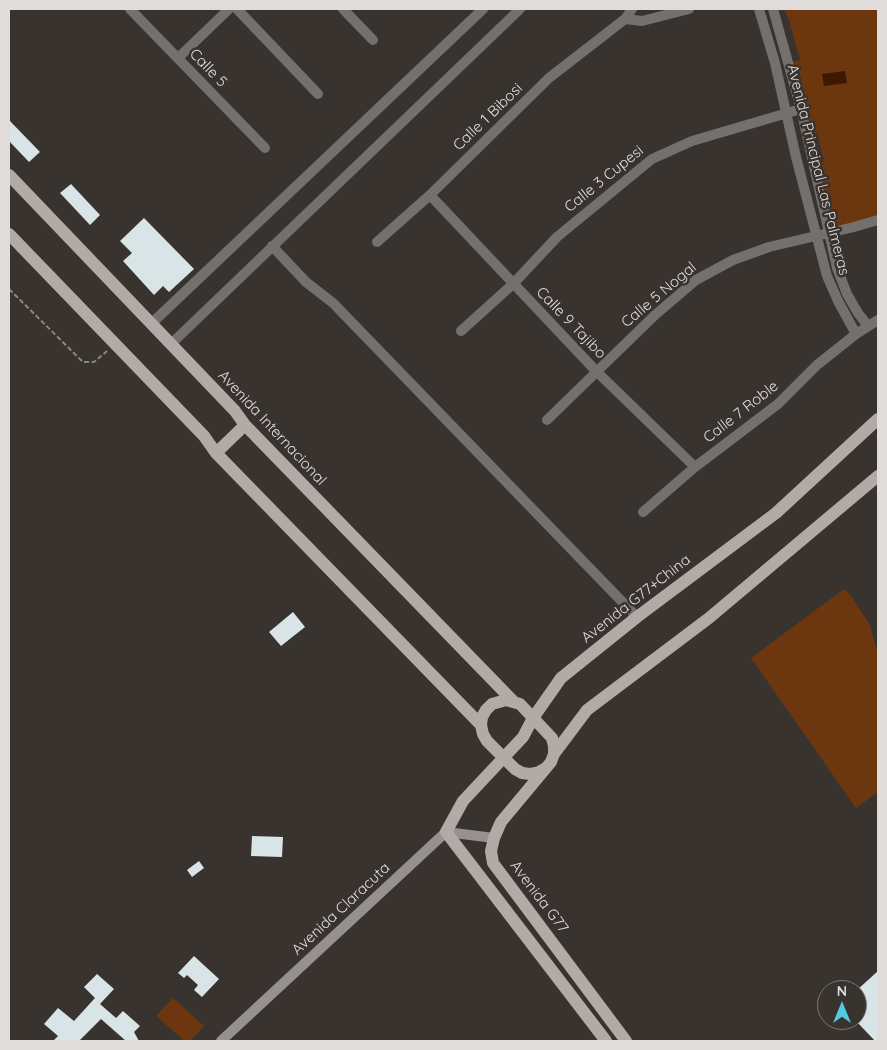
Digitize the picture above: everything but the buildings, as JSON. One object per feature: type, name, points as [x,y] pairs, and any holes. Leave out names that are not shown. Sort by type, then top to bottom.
[{"type":"main road","name":"Avenida Internacional","points":[[9,175],[152,323],[235,411],[245,425],[513,701]]},
{"type":"main road","points":[[9,234],[204,436],[216,452],[481,726]]},
{"type":"main road","name":"Avenida G77+China","points":[[446,832],[463,801],[524,737],[533,718],[561,678],[637,617],[776,513],[878,419]]},
{"type":"main road","points":[[216,452],[245,425]]},
{"type":"main road","points":[[554,754],[587,710],[710,618],[878,476]]},
{"type":"main road","points":[[546,768],[530,774],[522,773],[515,769],[487,741],[483,734],[481,726],[482,717],[486,710],[498,701],[513,701],[520,704],[552,738],[554,754]]},
{"type":"main road","name":"Avenida G77","points":[[554,754],[551,762],[501,822],[491,851],[492,863],[626,1041]]},
{"type":"main road","points":[[446,832],[606,1041]]},
{"type":"street","name":"Calle 5","points":[[130,9],[265,148]]},
{"type":"street","points":[[178,58],[229,9]]},
{"type":"street","points":[[237,9],[318,94]]},
{"type":"street","points":[[343,9],[373,40]]},
{"type":"street","points":[[152,323],[483,9]]},
{"type":"street","points":[[171,344],[520,9]]},
{"type":"street","name":"Calle 1 Bibosi","points":[[377,242],[430,195],[549,78],[625,19],[632,9]]},
{"type":"street","points":[[625,19],[642,21],[689,9]]},
{"type":"street","name":"Avenida Principal Las Palmeras","points":[[759,9],[788,113],[796,156],[816,236],[838,301],[856,334]]},
{"type":"street","name":"Avenida Principal Las Palmeras","points":[[773,9],[800,109],[837,268],[847,294],[868,326]]},
{"type":"street","name":"Calle 3 Cupesi","points":[[461,331],[513,284],[556,237],[652,159],[692,141],[800,109]]},
{"type":"street","name":"Calle 9 Tajibo","points":[[430,195],[596,371],[695,467]]},
{"type":"street","name":"Calle 5 Nogal","points":[[547,420],[655,315],[696,280],[733,260],[769,247],[878,220]]},
{"type":"street","points":[[272,246],[306,282],[333,303],[637,617]]},
{"type":"street","name":"Calle 7 Roble","points":[[643,512],[695,467],[778,404],[818,365],[856,334],[878,320]]},
{"type":"street","points":[[446,832],[494,838]]},
{"type":"street","name":"Avenida Claracuta","points":[[221,1041],[446,832]]},
{"type":"path","points":[[9,290],[83,362],[94,362],[115,344]]},
{"type":"shaded area","points":[[784,9],[878,9],[878,214],[874,217],[837,227],[832,222],[817,164],[824,161],[817,133],[810,134],[792,62],[800,60]]},
{"type":"shaded area","points":[[845,71],[847,83],[824,86],[822,74]]},
{"type":"shaded area","points":[[844,589],[851,596],[870,625],[878,650],[878,792],[856,808],[751,658]]},
{"type":"shaded area","points":[[173,998],[204,1026],[190,1041],[185,1041],[156,1016]]}]
